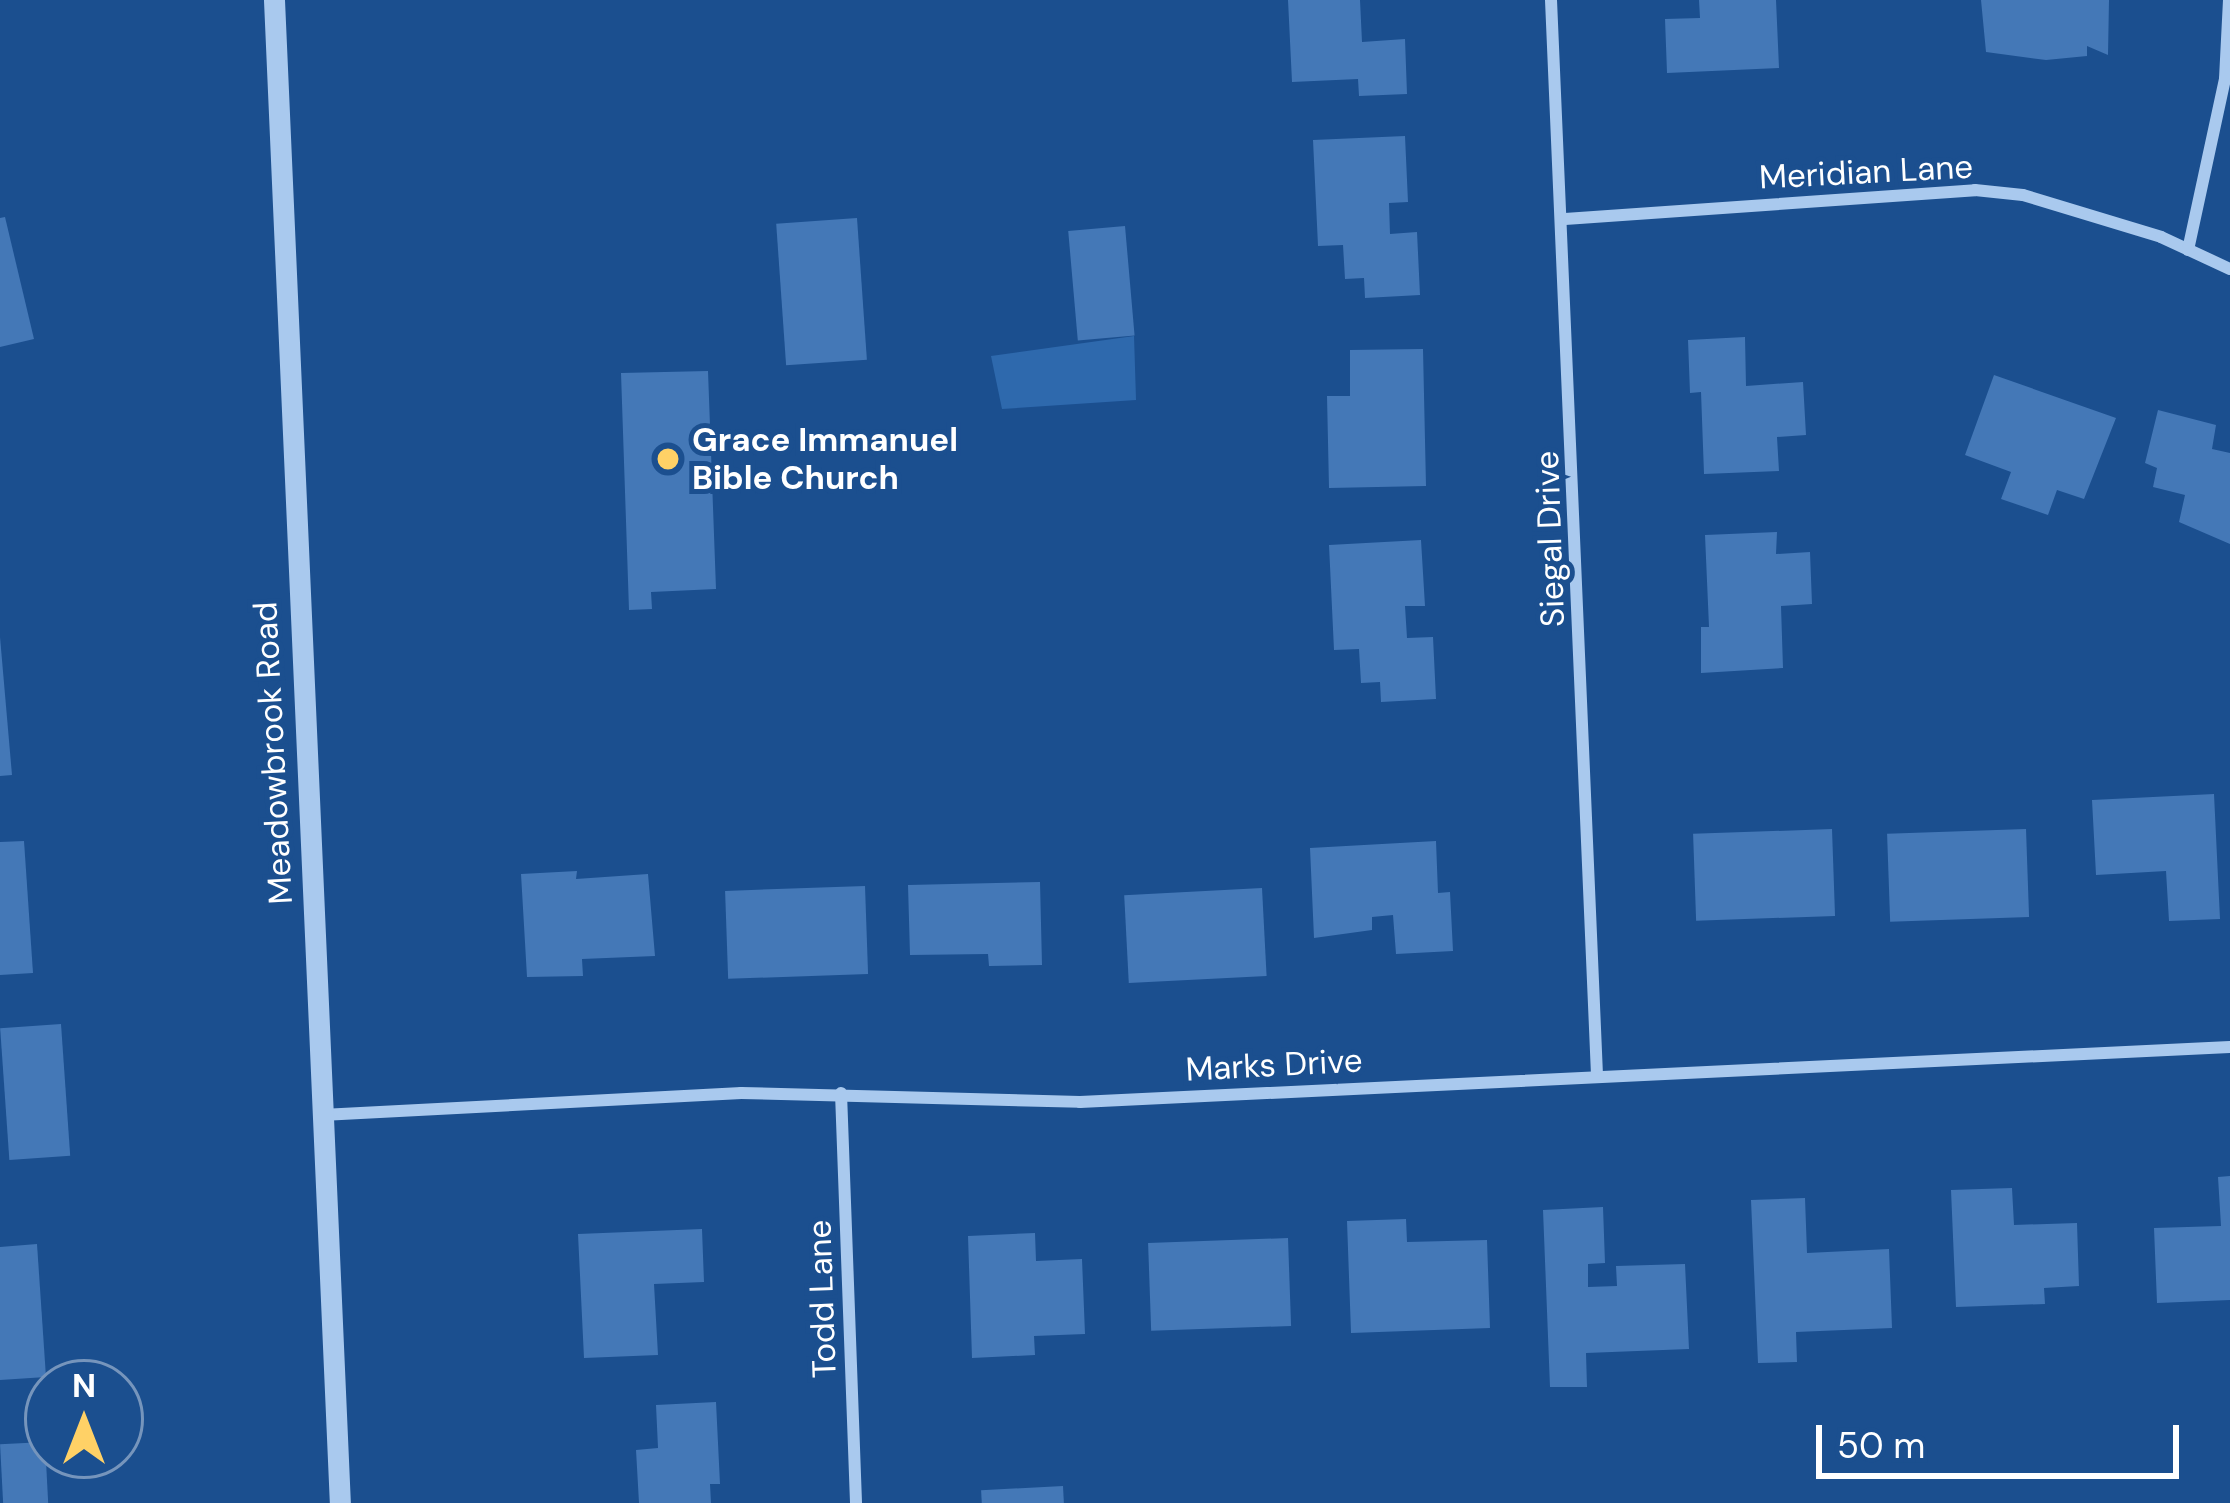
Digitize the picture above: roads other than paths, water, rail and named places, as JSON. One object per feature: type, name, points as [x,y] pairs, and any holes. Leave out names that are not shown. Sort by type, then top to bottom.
[{"type":"street","name":"Meadowbrook Road","points":[[274,0],[340,1503]]},
{"type":"street","name":"Siegal Drive","points":[[1551,0],[1598,1076]]},
{"type":"street","points":[[2188,250],[2225,79],[2229,0]]},
{"type":"street","name":"Meridian Lane","points":[[1564,219],[1975,190],[2023,195],[2188,250],[2230,269]]},
{"type":"street","name":"Marks Drive","points":[[322,1115],[841,1093],[1080,1102],[2230,1047]]},
{"type":"street","name":"Todd Lane","points":[[841,1093],[856,1503]]},
{"type":"place","name":"Grace Immanuel Bible Church","points":[[668,459]]}]
